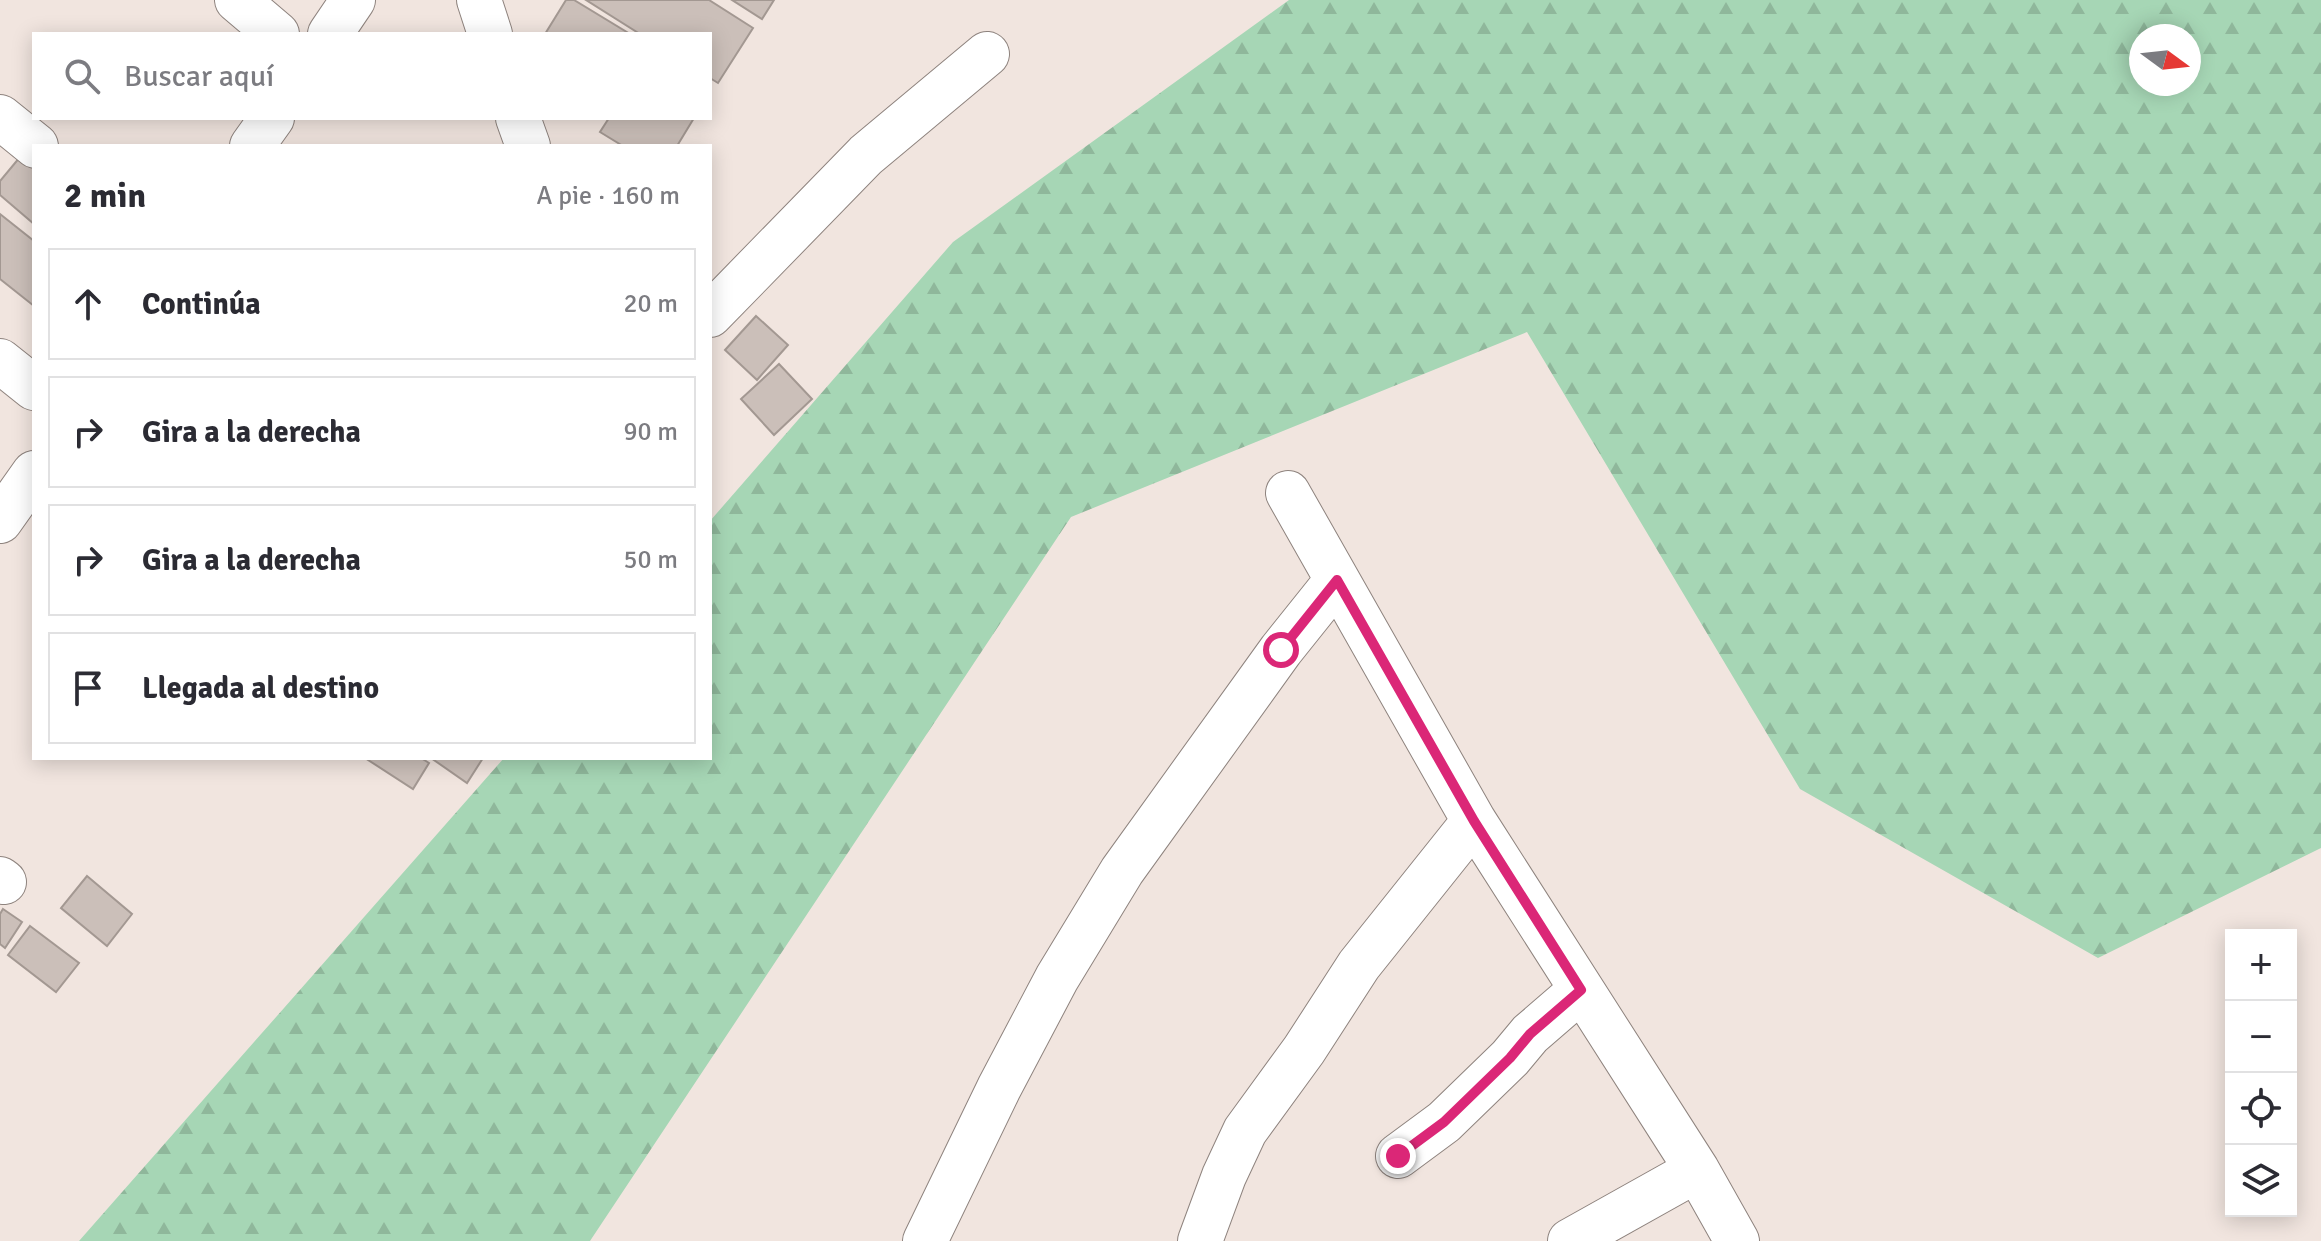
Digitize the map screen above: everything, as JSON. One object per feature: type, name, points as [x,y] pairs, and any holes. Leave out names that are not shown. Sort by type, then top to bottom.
[{"type":"main road","points":[[237,0],[275,32]]},
{"type":"main road","points":[[331,32],[353,0]]},
{"type":"main road","points":[[479,0],[489,32]]},
{"type":"main road","points":[[712,313],[866,155],[987,54]]},
{"type":"main road","points":[[0,117],[34,144]]},
{"type":"main road","points":[[253,144],[271,120]]},
{"type":"main road","points":[[519,120],[527,144]]},
{"type":"main road","points":[[0,361],[32,386]]},
{"type":"main road","points":[[0,521],[32,476]]},
{"type":"main road","points":[[1288,493],[1474,821],[1697,1170],[1737,1241]]},
{"type":"main road","points":[[925,1241],[999,1088],[1057,978],[1122,871],[1281,650],[1337,580]]},
{"type":"main road","points":[[1200,1241],[1245,1131],[1304,1050],[1359,965],[1474,821]]},
{"type":"main road","points":[[1398,1156],[1444,1122],[1510,1058],[1530,1034],[1581,990]]},
{"type":"main road","points":[[1570,1241],[1697,1170]]},
{"type":"green space","points":[[1289,0],[2321,0],[2321,848],[2098,958],[1800,789],[1527,332],[1071,517],[590,1241],[79,1241],[502,760],[712,760],[712,519],[953,242]]},
{"type":"building","points":[[566,0],[574,0],[627,32],[546,32]]},
{"type":"building","points":[[586,0],[709,0],[753,28],[718,83],[712,79],[712,32],[637,32]]},
{"type":"building","points":[[732,0],[774,0],[762,19]]},
{"type":"building","points":[[608,120],[693,120],[678,144],[620,144],[600,132]]},
{"type":"building","points":[[25,151],[32,156],[32,222],[0,195],[0,181]]},
{"type":"building","points":[[0,214],[32,239],[32,304],[0,279]]},
{"type":"building","points":[[756,316],[788,345],[757,380],[725,350]]},
{"type":"building","points":[[779,364],[812,399],[774,435],[741,399]]},
{"type":"building","points":[[368,760],[424,760],[429,763],[413,789]]},
{"type":"building","points":[[434,760],[482,760],[467,783]]},
{"type":"building","points":[[87,876],[132,914],[107,946],[61,908]]},
{"type":"building","points":[[3,909],[22,922],[5,948],[0,944],[0,914]]},
{"type":"building","points":[[30,926],[79,963],[56,992],[8,955]]},
{"type":"route","points":[[1281,650],[1337,580],[1474,821],[1581,990],[1530,1034],[1510,1058],[1444,1122],[1398,1156]]}]
